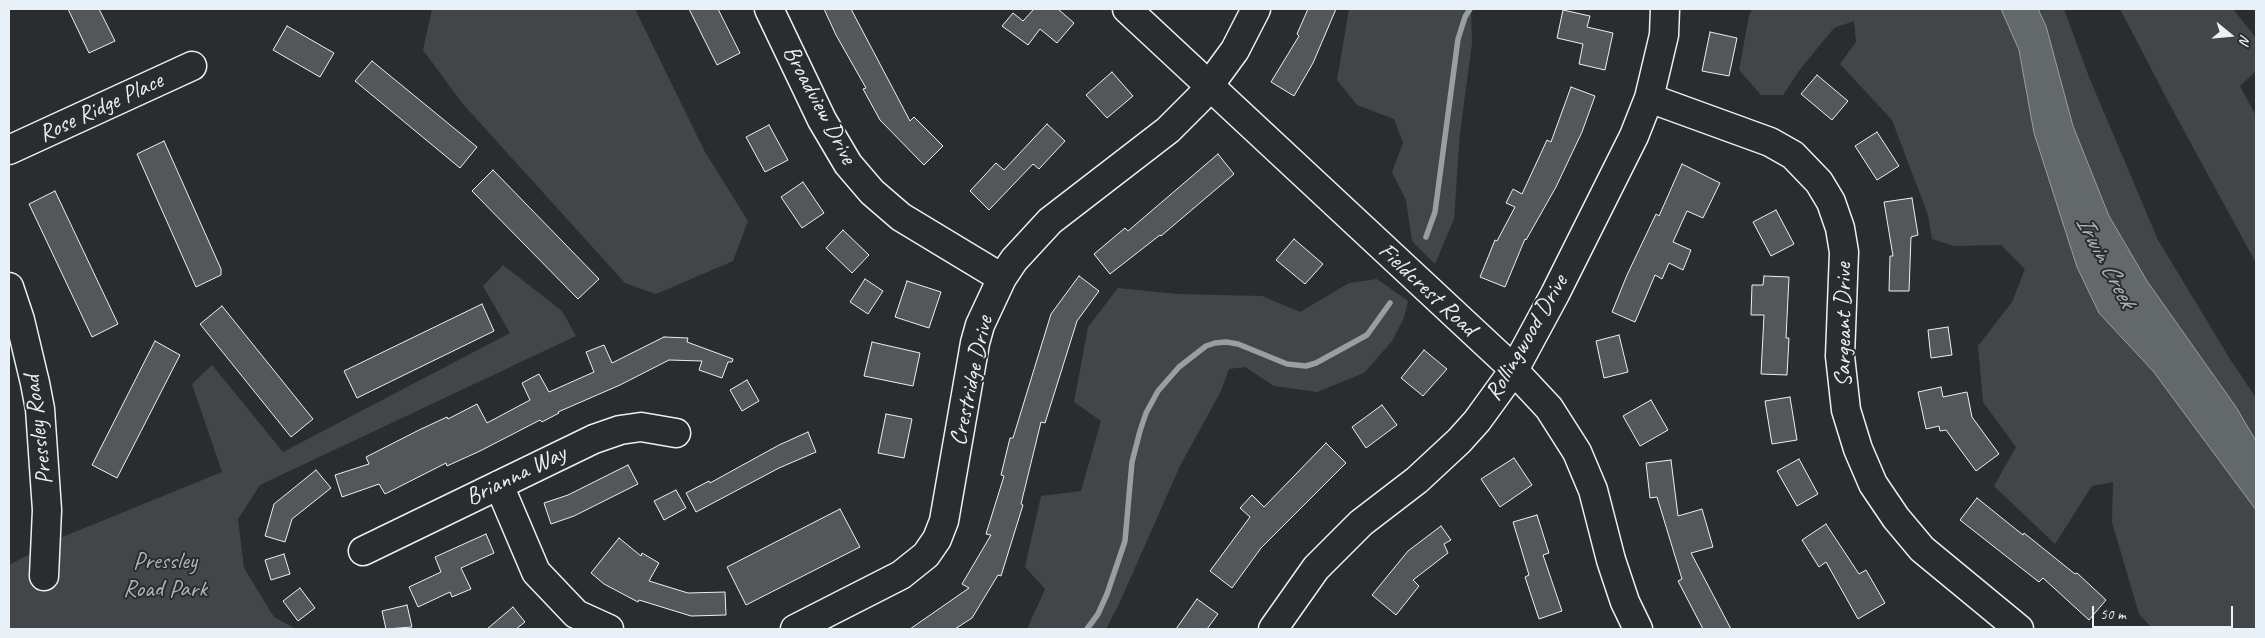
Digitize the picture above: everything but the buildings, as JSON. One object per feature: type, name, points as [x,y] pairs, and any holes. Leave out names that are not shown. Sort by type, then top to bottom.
[{"type":"street","name":"Broadview Drive","points":[[769,9],[822,120],[848,164],[872,192],[916,228],[1002,278]]},
{"type":"street","name":"Fieldcrest Road","points":[[1127,9],[1514,370],[1549,408],[1577,452],[1595,496],[1614,568],[1625,602],[1638,629]]},
{"type":"street","name":"Crestridge Drive","points":[[795,629],[901,575],[926,555],[937,539],[944,521],[975,342],[980,325],[1002,278],[1014,260],[1050,220],[1168,130],[1210,86],[1235,50],[1256,9]]},
{"type":"street","name":"Rollingwood Drive","points":[[1273,629],[1316,568],[1362,524],[1417,480],[1459,441],[1477,421],[1514,370],[1555,294],[1634,136],[1649,98],[1664,35],[1665,9]]},
{"type":"street","name":"Rose Ridge Place","points":[[9,150],[192,66]]},
{"type":"street","name":"Sargeant Drive","points":[[1649,98],[1770,142],[1792,155],[1819,182],[1831,202],[1840,228],[1842,244],[1840,356],[1846,410],[1858,449],[1878,491],[1896,518],[1922,549],[2019,629]]},
{"type":"street","name":"Pressley Road","points":[[9,287],[20,320],[40,409],[47,510],[44,576]]},
{"type":"street","name":"Brianna Way","points":[[363,551],[594,439],[620,430],[641,427],[676,434]]},
{"type":"street","points":[[499,485],[536,572],[576,614],[609,629]]},
{"type":"green space","points":[[432,9],[635,9],[705,152],[748,221],[733,261],[656,294],[625,283],[462,103],[423,50]]},
{"type":"green space","points":[[1349,9],[1471,9],[1472,43],[1460,133],[1454,219],[1435,264],[1412,241],[1406,200],[1392,172],[1403,143],[1394,119],[1357,105],[1337,80]]},
{"type":"green space","points":[[1752,9],[2001,9],[2019,50],[2034,133],[2077,267],[2099,313],[2153,371],[2256,510],[2256,629],[2153,629],[2139,614],[2112,522],[2113,482],[2092,486],[2055,544],[1994,486],[2016,447],[1983,402],[1978,346],[2012,302],[2025,269],[2001,245],[1954,246],[1932,239],[1928,215],[1892,120],[1840,64],[1856,42],[1854,21],[1834,28],[1801,68],[1783,95],[1761,95],[1739,70]]},
{"type":"green space","points":[[2038,9],[2064,9],[2089,77],[2158,240],[2230,359],[2256,398],[2256,441],[2236,407],[2147,281],[2109,216],[2073,126],[2046,26]]},
{"type":"green space","points":[[2120,9],[2233,9],[2256,38],[2256,71],[2240,86],[2256,116],[2256,263],[2170,105]]},
{"type":"green space","name":"Pressley Road Park","points":[[503,265],[562,311],[576,336],[260,485],[238,519],[244,568],[274,617],[296,629],[9,629],[9,565],[60,538],[222,472],[192,384],[212,365],[283,452],[510,333],[483,286]]},
{"type":"green space","points":[[1377,279],[1408,301],[1404,318],[1392,341],[1364,373],[1317,392],[1274,386],[1245,367],[1229,369],[1221,391],[1180,466],[1119,604],[1106,629],[1027,629],[1045,589],[1025,567],[1041,496],[1081,491],[1101,421],[1074,402],[1088,327],[1118,288],[1178,294],[1262,296],[1300,312],[1349,283]]},
{"type":"water","name":"Irwin Creek","points":[[2001,9],[2038,9],[2046,26],[2073,126],[2109,216],[2147,281],[2236,407],[2256,441],[2256,510],[2153,371],[2099,313],[2077,267],[2034,133],[2019,50]]},
{"type":"waterway","points":[[1426,237],[1435,212],[1458,39],[1465,17],[1470,9]]},
{"type":"waterway","points":[[1087,629],[1098,614],[1107,594],[1125,541],[1132,462],[1146,413],[1158,391],[1179,367],[1206,346],[1226,342],[1238,344],[1287,364],[1306,366],[1316,363],[1367,335],[1390,303]]}]
